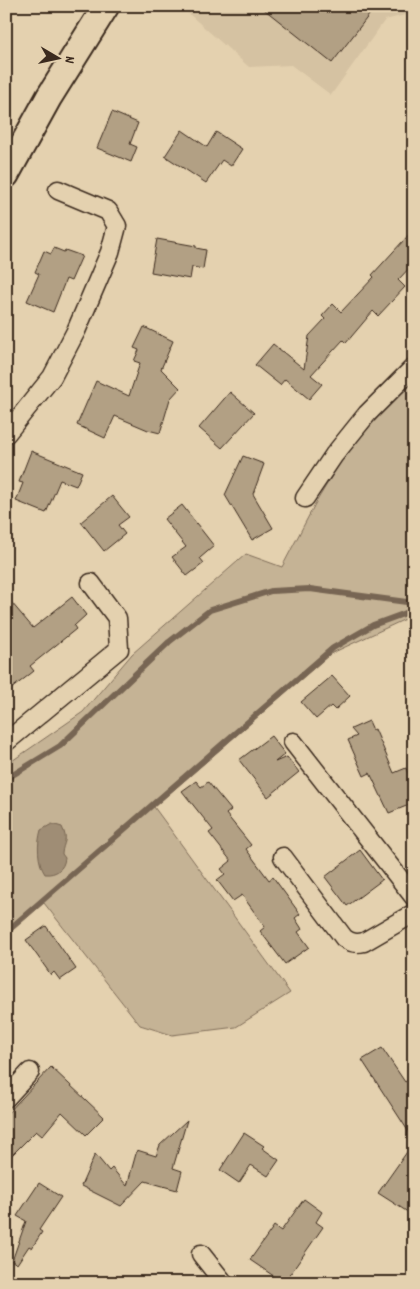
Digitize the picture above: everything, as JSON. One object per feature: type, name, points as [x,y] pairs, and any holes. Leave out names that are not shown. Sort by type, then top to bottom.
[{"type":"main road","points":[[6,175],[49,97],[106,6]]},
{"type":"main road","points":[[6,150],[49,97]]},
{"type":"street","points":[[6,434],[52,377],[76,331],[110,252],[117,226],[108,211],[58,190]]},
{"type":"street","points":[[305,498],[334,455],[367,414],[414,367]]},
{"type":"street","points":[[6,742],[119,649],[117,618],[91,583]]},
{"type":"street","points":[[293,742],[414,897]]},
{"type":"street","points":[[283,858],[344,938],[350,942],[364,942],[414,913]]},
{"type":"street","points":[[6,1098],[30,1072]]},
{"type":"street","points":[[201,1254],[224,1283]]},
{"type":"shaded area","points":[[180,6],[414,6],[414,8],[409,14],[385,20],[331,95],[291,65],[249,67]]},
{"type":"shaded area","points":[[414,383],[414,482],[409,486],[414,492],[414,615],[330,654],[154,807],[290,993],[236,1027],[172,1035],[140,1025],[44,903],[6,936],[6,765],[83,712],[132,654],[246,554],[282,567],[315,504],[344,456],[391,402]]},
{"type":"shaded area","points":[[52,824],[62,827],[64,832],[65,839],[62,854],[65,858],[59,870],[45,874],[39,858],[39,841],[41,830]]},
{"type":"building","points":[[260,6],[376,6],[332,63]]},
{"type":"building","points":[[112,112],[138,123],[130,144],[137,147],[131,162],[97,148]]},
{"type":"building","points":[[182,130],[207,147],[216,132],[242,149],[231,166],[222,160],[206,183],[165,156]]},
{"type":"building","points":[[414,229],[414,263],[398,280],[405,287],[378,316],[373,311],[346,343],[343,340],[311,375],[322,384],[309,399],[285,379],[280,385],[255,365],[273,344],[304,369],[309,336],[325,319],[322,316],[333,304],[341,312],[374,277],[372,275]]},
{"type":"building","points":[[157,239],[196,246],[196,248],[206,250],[203,269],[192,267],[190,279],[151,272]]},
{"type":"building","points":[[54,248],[82,256],[71,281],[66,279],[53,312],[27,301],[39,274],[35,272],[44,251],[51,254]]},
{"type":"building","points":[[144,327],[173,341],[161,369],[180,388],[170,399],[160,433],[115,416],[105,438],[77,425],[96,381],[129,396],[140,363],[134,361],[139,350],[134,348]]},
{"type":"building","points":[[230,392],[254,413],[222,448],[199,428]]},
{"type":"building","points":[[31,451],[82,472],[76,486],[60,480],[46,513],[16,501],[23,483],[19,482]]},
{"type":"building","points":[[243,456],[264,464],[253,494],[273,528],[252,540],[225,495]]},
{"type":"building","points":[[112,496],[129,517],[118,525],[125,534],[104,551],[81,522]]},
{"type":"building","points":[[182,505],[214,546],[200,558],[204,563],[187,576],[172,557],[186,547],[164,519]]},
{"type":"building","points":[[6,596],[33,628],[72,597],[86,615],[74,626],[76,629],[30,666],[34,671],[6,693]]},
{"type":"building","points":[[332,676],[350,696],[335,710],[331,706],[316,719],[301,702]]},
{"type":"building","points":[[369,721],[373,730],[375,729],[394,773],[406,768],[414,789],[414,803],[389,813],[370,773],[364,776],[348,740],[357,736],[351,729]]},
{"type":"building","points":[[271,736],[285,754],[275,762],[287,757],[299,772],[268,797],[239,760]]},
{"type":"building","points":[[196,781],[201,787],[208,782],[231,810],[226,814],[251,845],[246,849],[269,880],[273,877],[300,914],[295,918],[302,929],[298,932],[309,947],[285,964],[260,931],[265,927],[242,895],[233,901],[217,880],[225,874],[221,869],[231,861],[209,833],[213,830],[182,791]]},
{"type":"building","points":[[360,850],[382,880],[347,906],[325,877]]},
{"type":"building","points":[[46,926],[76,969],[60,980],[54,972],[51,975],[26,940]]},
{"type":"building","points":[[382,1048],[405,1082],[414,1076],[414,1140],[362,1060]]},
{"type":"building","points":[[51,1067],[104,1117],[86,1135],[62,1112],[42,1136],[36,1131],[6,1161],[6,1115]]},
{"type":"building","points":[[187,1120],[173,1168],[182,1171],[177,1190],[145,1181],[121,1206],[81,1186],[95,1154],[109,1171],[112,1168],[127,1186],[137,1150],[156,1156],[160,1145]]},
{"type":"building","points":[[244,1133],[264,1146],[262,1148],[279,1160],[268,1176],[251,1165],[239,1183],[220,1170]]},
{"type":"building","points":[[414,1142],[414,1216],[378,1193]]},
{"type":"building","points":[[39,1183],[61,1197],[39,1230],[42,1232],[32,1248],[29,1246],[17,1264],[12,1261],[26,1221],[17,1216]]},
{"type":"building","points":[[304,1199],[322,1212],[316,1222],[323,1227],[284,1283],[250,1260],[274,1226],[281,1231]]},
{"type":"waterway","points":[[6,779],[60,746],[169,642],[210,610],[271,591],[310,589],[414,603]]},
{"type":"waterway","points":[[6,932],[333,648],[373,625],[414,610]]}]
